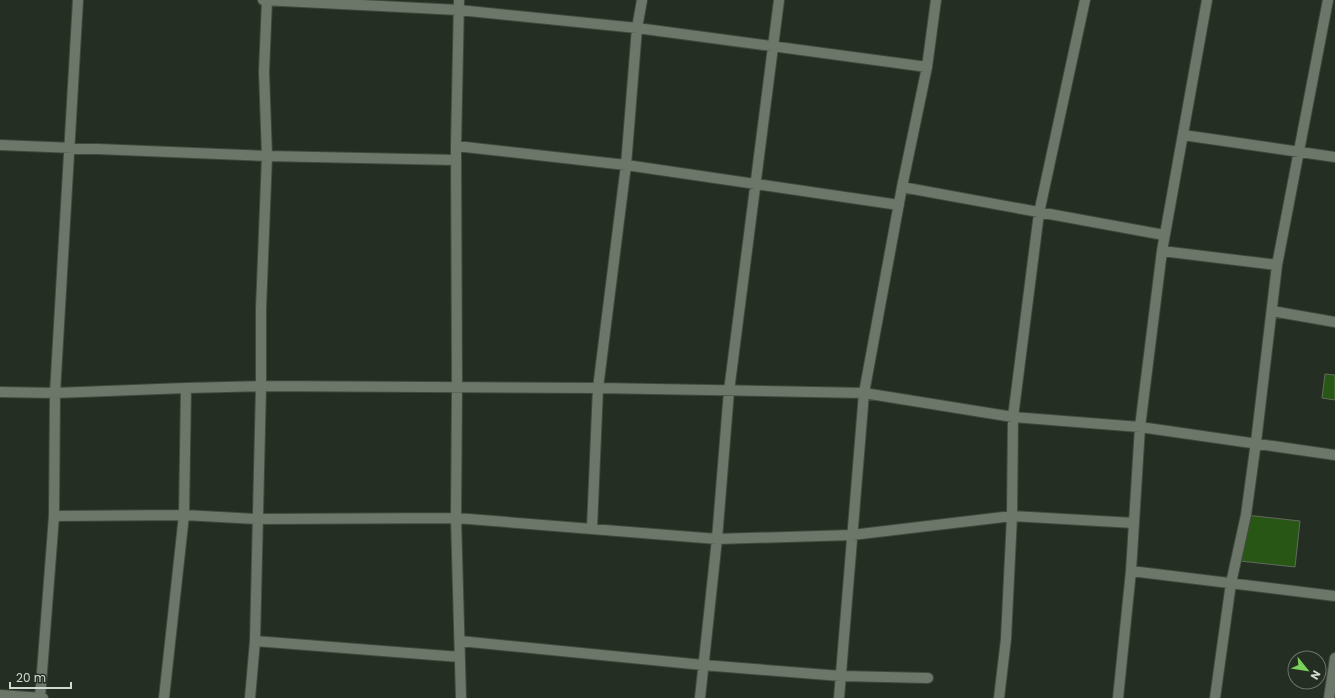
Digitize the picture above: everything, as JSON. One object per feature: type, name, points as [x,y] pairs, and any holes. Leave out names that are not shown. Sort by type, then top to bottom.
[{"type":"street","points":[[0,695],[41,698],[54,516],[55,393],[71,149],[78,0]]},
{"type":"street","points":[[263,0],[459,5],[773,45],[927,67]]},
{"type":"street","points":[[250,698],[256,641],[261,309],[267,156],[264,72],[267,0]]},
{"type":"street","points":[[592,528],[598,388],[626,165],[637,28],[642,0]]},
{"type":"street","points":[[700,698],[717,539],[729,391],[779,0]]},
{"type":"street","points":[[839,698],[864,392],[902,187],[927,67],[936,0]]},
{"type":"street","points":[[999,698],[1006,639],[1012,516],[1013,417],[1039,213],[1085,0]]},
{"type":"street","points":[[1118,698],[1131,571],[1140,427],[1164,235],[1207,0]]},
{"type":"street","points":[[1215,698],[1231,583],[1246,515],[1277,265],[1328,0]]},
{"type":"street","points":[[459,5],[456,146],[456,518],[461,698]]},
{"type":"street","points":[[1183,134],[1335,157]]},
{"type":"street","points":[[0,145],[267,156],[456,160]]},
{"type":"street","points":[[456,146],[626,165],[899,205]]},
{"type":"street","points":[[902,187],[1164,235]]},
{"type":"street","points":[[1162,251],[1277,265]]},
{"type":"street","points":[[1272,311],[1335,322]]},
{"type":"street","points":[[0,392],[55,393],[261,386],[598,388],[864,392],[1013,417],[1140,427],[1256,442],[1335,455]]},
{"type":"street","points":[[164,698],[184,515],[186,388]]},
{"type":"street","points":[[54,516],[184,515],[257,519],[456,518],[717,539],[852,535],[1012,516],[1134,523]]},
{"type":"street","points":[[1131,571],[1335,596]]},
{"type":"street","points":[[256,641],[460,657]]},
{"type":"street","points":[[460,641],[703,665],[840,676],[928,678]]},
{"type":"street","points":[[1329,698],[1335,658]]},
{"type":"building","points":[[1325,374],[1335,375],[1335,400],[1322,398]]},
{"type":"building","points":[[1246,515],[1300,521],[1295,567],[1240,561]]}]
